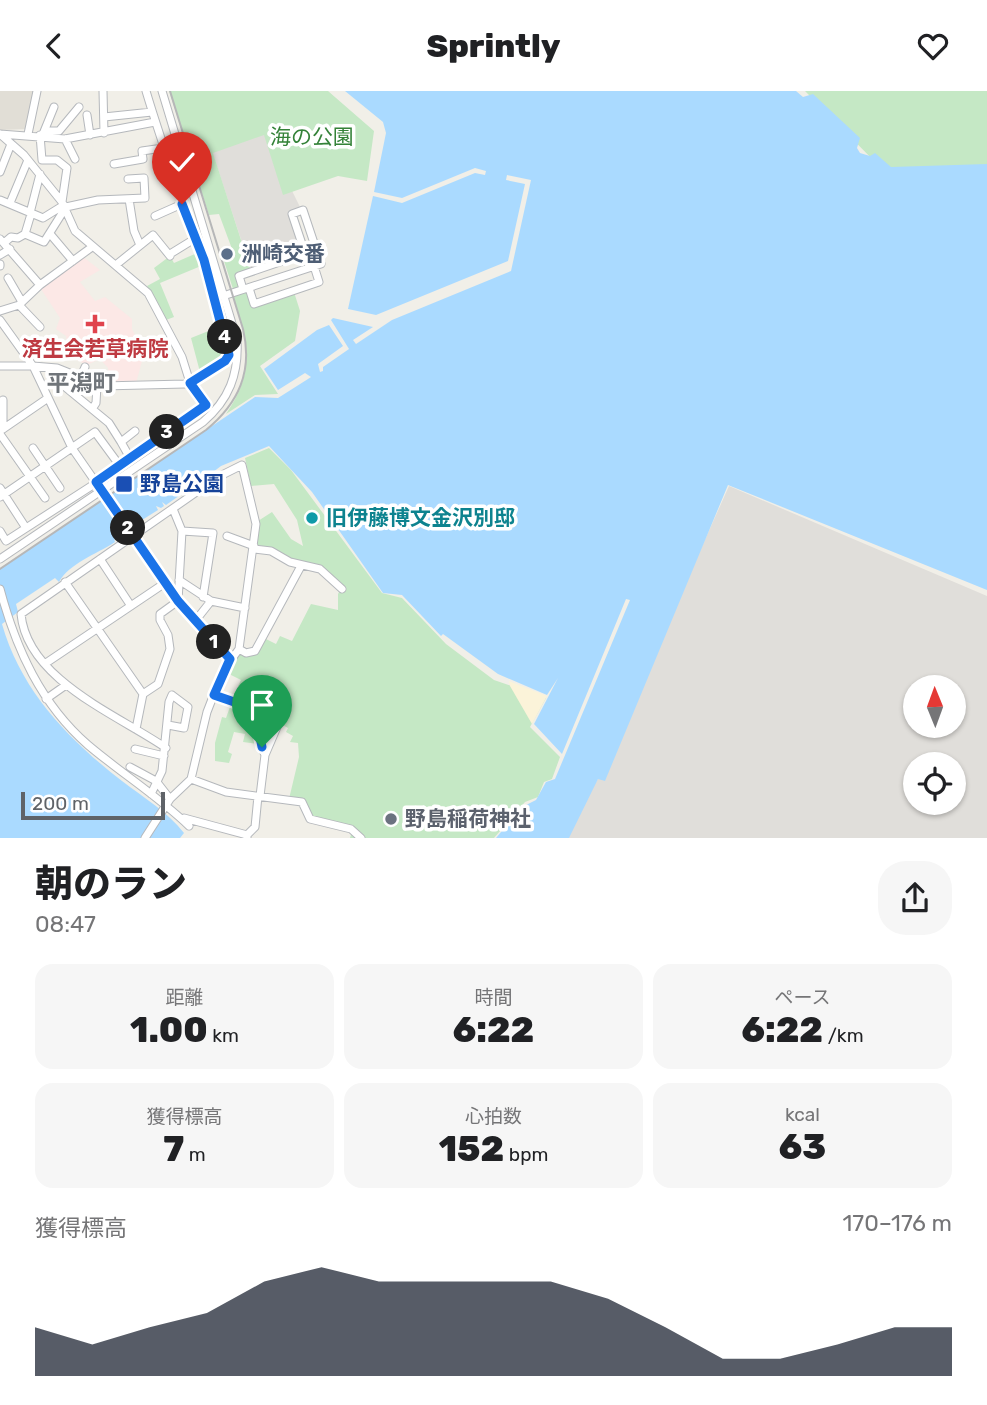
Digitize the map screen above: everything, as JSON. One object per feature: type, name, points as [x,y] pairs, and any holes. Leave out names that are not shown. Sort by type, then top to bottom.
[{"type":"street","points":[[28,134],[37,91]]},
{"type":"street","points":[[103,91],[104,133]]},
{"type":"street","points":[[0,366],[57,368],[97,385],[190,383],[225,361],[229,355],[213,289],[163,148],[146,91]]},
{"type":"street","points":[[0,559],[100,488],[203,422],[222,403],[235,374],[238,353],[162,91]]},
{"type":"street","points":[[40,285],[2,241],[25,234],[44,242],[51,236],[64,205],[67,168],[57,160],[42,160],[42,135],[54,107]]},
{"type":"street","points":[[42,135],[49,131],[59,131],[79,107]]},
{"type":"street","points":[[104,117],[152,112]]},
{"type":"street","points":[[87,115],[90,135]]},
{"type":"street","points":[[0,134],[42,135],[65,139],[155,122]]},
{"type":"street","points":[[0,134],[28,160],[64,205],[75,231],[148,293],[182,357],[190,383],[206,405],[120,465],[100,488],[63,503],[6,541],[0,531]]},
{"type":"street","points":[[65,139],[75,159]]},
{"type":"street","points":[[0,172],[11,144]]},
{"type":"street","points":[[114,164],[143,159],[142,151],[163,148]]},
{"type":"street","points":[[10,203],[28,160]]},
{"type":"street","points":[[25,234],[40,174]]},
{"type":"street","points":[[0,200],[31,213],[50,216],[64,205],[98,199],[145,198],[144,178],[128,180]]},
{"type":"street","points":[[130,199],[134,231],[140,245]]},
{"type":"street","points":[[155,216],[182,204]]},
{"type":"street","points":[[223,296],[321,264],[303,210],[292,214],[305,253]]},
{"type":"street","points":[[299,235],[310,231]]},
{"type":"street","points":[[51,236],[74,261]]},
{"type":"street","points":[[117,264],[153,236],[170,255],[196,238]]},
{"type":"street","points":[[0,311],[20,304],[40,285],[92,247]]},
{"type":"street","points":[[0,255],[10,249]]},
{"type":"street","points":[[314,266],[319,282],[254,304],[239,276],[316,250]]},
{"type":"street","points":[[8,278],[20,304],[40,327]]},
{"type":"street","points":[[1,323],[33,366],[72,448],[178,601],[230,659]]},
{"type":"street","points":[[80,379],[85,367]]},
{"type":"street","points":[[92,409],[96,403],[97,385]]},
{"type":"street","points":[[64,386],[112,426],[130,458]]},
{"type":"street","points":[[1,431],[48,398]]},
{"type":"street","points":[[4,400],[1,431],[45,498]]},
{"type":"street","points":[[26,527],[1,493],[95,432],[120,465]]},
{"type":"street","points":[[121,442],[135,432]]},
{"type":"street","points":[[33,448],[60,488]]},
{"type":"street","points":[[145,838],[160,819],[168,803],[191,779],[202,727],[230,659],[239,649],[256,524],[244,465],[218,477],[21,614],[29,637],[46,663],[66,685],[104,712],[136,729],[165,752]]},
{"type":"street","points":[[63,503],[69,512]]},
{"type":"street","points":[[173,509],[181,531],[178,601]]},
{"type":"street","points":[[181,531],[213,533],[207,599],[196,620]]},
{"type":"street","points":[[227,536],[254,548],[271,551],[301,566],[327,573],[342,589]]},
{"type":"street","points":[[100,559],[131,605]]},
{"type":"street","points":[[239,649],[246,653],[255,651],[301,566]]},
{"type":"street","points":[[179,580],[207,599],[245,608]]},
{"type":"street","points":[[65,583],[143,694]]},
{"type":"street","points":[[46,663],[165,583]]},
{"type":"street","points":[[0,589],[20,653],[46,699],[89,746],[151,794],[168,803]]},
{"type":"street","points":[[136,729],[143,694],[158,684],[170,649],[160,614],[178,601]]},
{"type":"street","points":[[46,699],[66,685]]},
{"type":"street","points":[[151,794],[158,784],[165,752],[169,702],[172,695],[188,707],[184,728],[168,725]]},
{"type":"street","points":[[214,695],[246,706],[253,713],[265,755]]},
{"type":"street","points":[[180,817],[247,836],[255,827],[265,755],[280,720]]},
{"type":"street","points":[[135,749],[165,752]]},
{"type":"street","points":[[130,767],[158,784],[168,803],[188,825]]},
{"type":"street","points":[[191,779],[217,790],[302,802],[310,819],[351,829],[361,838]]},
{"type":"shaded area","points":[[0,91],[35,91],[27,129],[0,130]]},
{"type":"shaded area","points":[[264,134],[300,207],[288,212],[302,253],[251,270],[212,151]]},
{"type":"shaded area","name":"済生会若草病院","points":[[82,256],[100,270],[80,282],[95,301],[105,297],[132,319],[132,329],[144,354],[136,383],[109,384],[108,368],[100,359],[87,365],[62,353],[67,344],[66,336],[56,329],[60,318],[39,286]]},
{"type":"shaded area","points":[[729,486],[987,596],[987,838],[559,838],[598,779]]},
{"type":"green space","name":"海の公園","points":[[169,91],[328,91],[374,131],[367,181],[338,176],[283,195],[264,135],[213,153],[251,271],[238,275],[241,286],[233,289],[224,261],[235,257],[219,214],[209,215]]},
{"type":"green space","points":[[805,91],[987,91],[987,169],[882,169]]},
{"type":"green space","points":[[197,253],[201,266],[160,283],[174,317],[166,320],[147,286],[160,279],[154,268],[170,256],[174,263]]},
{"type":"green space","points":[[247,291],[253,306],[294,292],[300,311],[295,341],[260,366],[278,394],[255,395],[226,414],[242,384],[246,356],[233,295]]},
{"type":"green space","points":[[216,328],[222,353],[220,360],[200,372],[191,338]]},
{"type":"green space","name":"野島公園","points":[[269,448],[291,470],[382,593],[402,598],[446,644],[494,680],[546,698],[530,727],[560,757],[552,779],[544,782],[538,797],[525,802],[494,838],[350,838],[353,828],[311,818],[303,802],[289,799],[299,757],[298,743],[290,742],[293,736],[286,732],[288,728],[279,723],[280,719],[251,702],[249,706],[241,703],[246,690],[238,686],[241,680],[225,672],[240,651],[257,652],[264,638],[276,644],[280,636],[292,641],[311,604],[338,610],[338,594],[343,585],[323,567],[296,561],[257,546],[258,521],[272,512],[291,539],[303,546],[297,520],[274,484],[251,486],[245,458]]},
{"type":"green space","points":[[231,704],[254,716],[259,744],[243,742],[245,734],[234,732],[228,752],[232,754],[229,763],[215,761],[215,743],[222,717],[226,718]]},
{"type":"sand","points":[[509,681],[547,696],[532,724],[510,686]]},
{"type":"water","points":[[345,91],[796,91],[803,97],[813,94],[860,138],[857,148],[860,153],[870,156],[875,153],[891,167],[987,164],[987,590],[728,485],[605,781],[598,779],[569,838],[496,838],[522,807],[536,800],[546,782],[555,779],[630,600],[626,599],[562,754],[534,724],[558,678],[547,695],[498,674],[443,634],[441,636],[402,595],[383,593],[312,492],[269,446],[221,466],[196,485],[192,481],[194,486],[186,492],[182,488],[183,493],[166,505],[162,502],[164,506],[161,508],[156,506],[158,510],[134,525],[124,538],[117,541],[114,539],[115,542],[70,570],[59,582],[55,578],[16,604],[18,612],[2,624],[21,671],[49,712],[84,749],[163,812],[184,833],[180,838],[0,838],[0,569],[255,397],[278,398],[311,377],[305,373],[278,390],[264,369],[317,330],[329,325],[343,346],[318,364],[320,372],[323,371],[323,367],[349,349],[331,320],[333,318],[373,327],[353,340],[356,344],[392,320],[511,271],[531,180],[507,175],[506,180],[525,184],[508,261],[376,315],[348,309],[373,196],[402,203],[475,173],[485,175],[486,171],[475,168],[402,198],[374,192],[386,133],[383,122]]},
{"type":"tram line","points":[[0,569],[206,430],[227,409],[241,385],[246,359],[243,329],[170,91]]},
{"type":"place","name":"洲崎交番","points":[[227,254]]},
{"type":"place","name":"済生会若草病院","points":[[95,324]]},
{"type":"place","name":"野島公園","points":[[124,484]]},
{"type":"place","name":"旧伊藤博文金沢別邸","points":[[312,518]]},
{"type":"place","name":"野島稲荷神社","points":[[391,819]]},
{"type":"district","name":"平潟町","points":[[81,383]]},
{"type":"route","points":[[182,204],[204,260],[229,355],[225,361],[190,383],[206,405],[96,482],[178,601],[230,659],[214,695],[250,708],[256,716],[262,747]]}]
